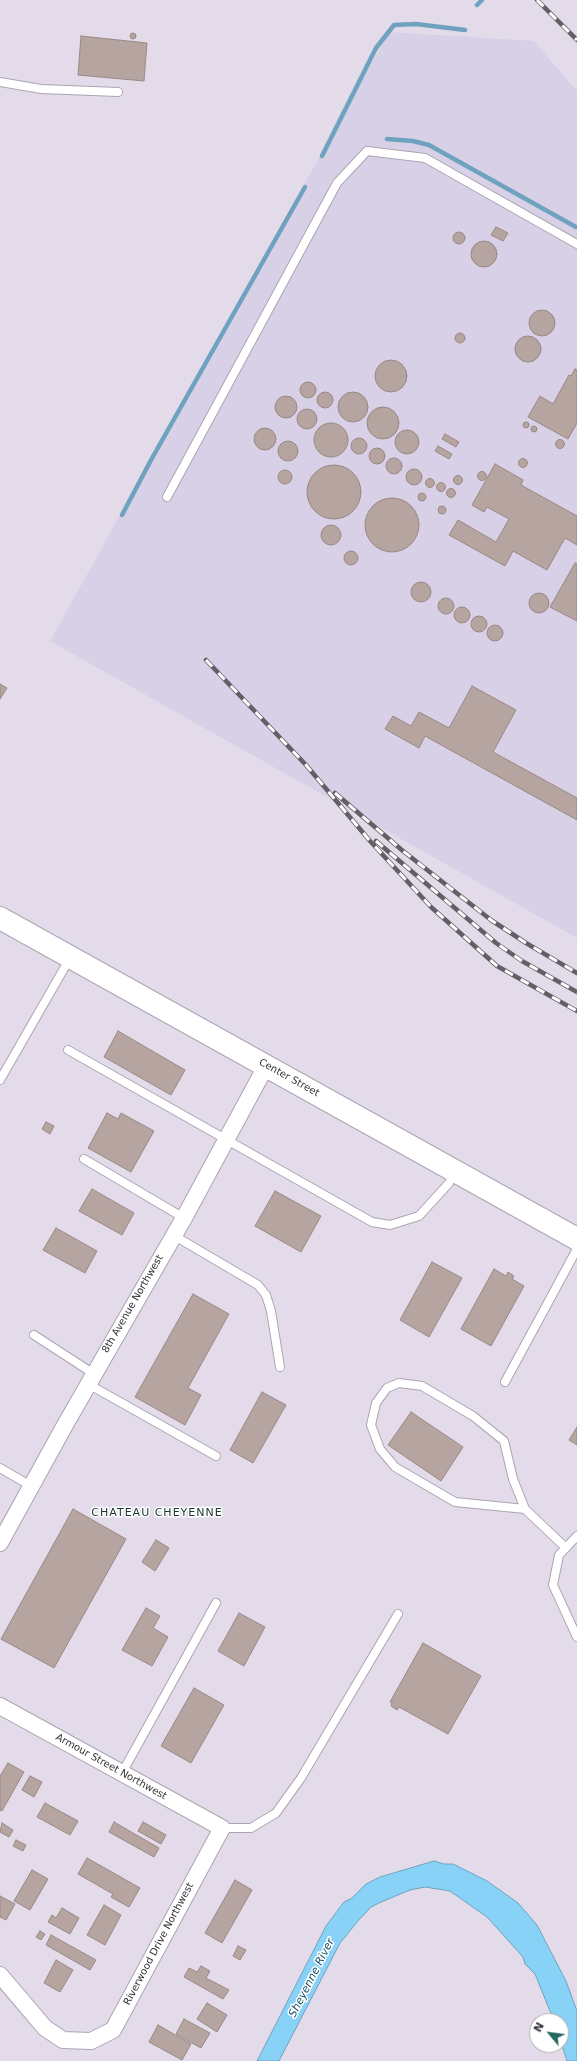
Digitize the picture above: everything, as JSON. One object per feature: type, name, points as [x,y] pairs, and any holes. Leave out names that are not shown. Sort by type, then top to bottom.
[{"type":"main road","name":"Center Street","points":[[0,918],[577,1239]]},
{"type":"street","name":"8th Avenue Northwest","points":[[0,1543],[91,1379],[184,1218],[266,1066]]},
{"type":"street","name":"Armour Street Northwest","points":[[0,1706],[222,1828]]},
{"type":"street","name":"Riverwood Drive Northwest","points":[[0,1975],[46,2028],[63,2040],[91,2041],[113,2030],[222,1828]]},
{"type":"lane","points":[[0,82],[41,89],[118,92]]},
{"type":"lane","points":[[167,497],[337,183],[367,151],[425,158],[577,244]]},
{"type":"lane","points":[[0,1080],[70,957]]},
{"type":"lane","points":[[68,1050],[372,1222],[390,1224],[419,1216],[449,1183],[455,1171]]},
{"type":"lane","points":[[84,1159],[184,1218]]},
{"type":"lane","points":[[173,1235],[258,1284],[266,1295],[271,1311],[280,1367]]},
{"type":"lane","points":[[505,1382],[577,1249]]},
{"type":"lane","points":[[34,1335],[91,1379],[216,1456]]},
{"type":"lane","points":[[525,1509],[455,1502],[395,1466],[380,1449],[371,1425],[376,1403],[387,1388],[398,1383],[422,1386],[473,1416],[504,1441],[513,1479],[525,1509],[566,1548]]},
{"type":"lane","points":[[0,1468],[31,1486]]},
{"type":"lane","points":[[577,1536],[560,1555],[553,1585],[577,1637]]},
{"type":"lane","points":[[122,1773],[216,1603]]},
{"type":"lane","points":[[222,1828],[251,1828],[276,1813],[301,1778],[398,1614]]},
{"type":"shaded area","points":[[389,32],[534,41],[577,91],[577,938],[50,641]]},
{"type":"water","name":"Sheyenne River","points":[[434,1861],[444,1864],[453,1864],[487,1881],[518,1903],[537,1925],[566,1981],[577,2011],[577,2061],[567,2061],[564,2053],[569,2053],[569,2013],[551,2013],[535,1974],[525,1964],[523,1957],[487,1917],[450,1891],[425,1887],[410,1890],[371,1907],[340,1943],[279,2061],[257,2061],[326,1926],[344,1902],[352,1898],[366,1884],[380,1877]]},
{"type":"building","points":[[133,33],[136,36],[133,39],[130,36]]},
{"type":"building","points":[[81,36],[147,43],[144,81],[78,75]]},
{"type":"building","points":[[496,227],[508,233],[503,241],[491,235]]},
{"type":"building","points":[[461,232],[464,233],[464,243],[457,244],[454,243],[453,236],[454,233]]},
{"type":"building","points":[[484,241],[493,245],[497,254],[493,263],[484,267],[475,263],[471,254],[475,245]]},
{"type":"building","points":[[542,310],[551,314],[555,323],[551,332],[542,336],[533,332],[529,323],[533,314]]},
{"type":"building","points":[[458,333],[462,333],[464,334],[464,342],[458,343],[455,340],[455,336]]},
{"type":"building","points":[[528,336],[537,340],[541,349],[537,358],[528,362],[519,358],[515,349],[519,340]]},
{"type":"building","points":[[388,360],[394,360],[404,367],[407,376],[406,382],[400,389],[394,392],[388,392],[378,385],[375,379],[375,373],[382,363]]},
{"type":"building","points":[[575,369],[577,370],[577,423],[568,439],[528,417],[540,396],[553,404],[569,375],[571,376]]},
{"type":"building","points":[[308,382],[314,384],[316,390],[314,396],[308,398],[302,396],[300,390],[302,384]]},
{"type":"building","points":[[325,392],[331,394],[333,400],[331,406],[325,408],[319,406],[317,400],[319,394]]},
{"type":"building","points":[[353,392],[364,396],[368,407],[364,418],[353,422],[342,418],[338,407],[342,396]]},
{"type":"building","points":[[286,396],[294,399],[297,407],[294,415],[286,418],[278,415],[275,407],[278,399]]},
{"type":"building","points":[[380,407],[386,407],[396,414],[399,423],[398,429],[392,436],[386,439],[380,439],[370,432],[367,426],[367,420],[374,410]]},
{"type":"building","points":[[307,409],[314,412],[317,419],[314,426],[307,429],[300,426],[297,419],[300,412]]},
{"type":"building","points":[[526,422],[529,425],[526,428],[523,425]]},
{"type":"building","points":[[334,423],[343,428],[347,433],[347,447],[343,452],[338,456],[328,457],[324,456],[315,447],[314,437],[315,433],[324,424]]},
{"type":"building","points":[[534,426],[537,429],[534,432],[531,429]]},
{"type":"building","points":[[265,428],[273,431],[276,439],[273,447],[265,450],[257,447],[254,439],[257,431]]},
{"type":"building","points":[[407,430],[415,434],[419,442],[415,450],[407,454],[399,450],[395,442],[399,434]]},
{"type":"building","points":[[445,434],[459,442],[456,447],[442,439]]},
{"type":"building","points":[[356,438],[362,438],[367,443],[365,452],[362,454],[356,454],[351,449],[351,443]]},
{"type":"building","points":[[560,439],[565,444],[560,449],[555,444]]},
{"type":"building","points":[[288,441],[295,444],[298,451],[295,458],[288,461],[281,458],[278,451],[281,444]]},
{"type":"building","points":[[438,446],[452,454],[449,459],[435,451]]},
{"type":"building","points":[[374,448],[380,448],[385,453],[383,462],[380,464],[374,464],[369,459],[369,453]]},
{"type":"building","points":[[391,458],[397,458],[402,463],[400,472],[397,474],[391,474],[386,469],[386,463]]},
{"type":"building","points":[[523,458],[528,463],[523,468],[518,463]]},
{"type":"building","points":[[495,464],[523,480],[521,485],[577,516],[577,545],[565,538],[547,570],[513,551],[505,566],[449,535],[458,520],[496,542],[509,519],[487,507],[484,512],[472,505]]},
{"type":"building","points":[[329,465],[339,465],[349,469],[357,477],[361,487],[361,497],[357,507],[349,515],[339,519],[329,519],[319,515],[311,507],[307,497],[307,487],[311,477],[319,469]]},
{"type":"building","points":[[411,469],[417,469],[422,474],[420,483],[417,485],[411,485],[406,480],[406,474]]},
{"type":"building","points":[[285,470],[290,472],[292,477],[290,482],[285,484],[280,482],[278,477],[280,472]]},
{"type":"building","points":[[480,472],[484,472],[486,476],[484,480],[480,480],[478,478],[478,474]]},
{"type":"building","points":[[456,476],[460,476],[462,480],[460,484],[456,484],[454,482],[454,478]]},
{"type":"building","points":[[428,479],[432,479],[434,483],[432,487],[428,487],[426,485],[426,481]]},
{"type":"building","points":[[439,483],[443,483],[445,487],[443,491],[439,491],[437,489],[437,485]]},
{"type":"building","points":[[449,489],[453,489],[455,493],[453,497],[449,497],[447,495],[447,491]]},
{"type":"building","points":[[422,493],[425,494],[425,500],[422,501],[419,500],[418,497],[419,494]]},
{"type":"building","points":[[387,498],[397,498],[407,502],[415,510],[419,520],[419,530],[415,540],[407,548],[397,552],[387,552],[377,548],[369,540],[365,530],[365,520],[369,510],[377,502]]},
{"type":"building","points":[[442,506],[445,507],[445,513],[442,514],[439,513],[438,510],[439,507]]},
{"type":"building","points":[[331,525],[338,528],[341,535],[338,542],[331,545],[324,542],[321,535],[324,528]]},
{"type":"building","points":[[348,551],[354,551],[358,555],[358,561],[354,565],[348,565],[344,561],[344,555]]},
{"type":"building","points":[[575,563],[577,564],[577,621],[550,607]]},
{"type":"building","points":[[417,582],[425,582],[431,588],[431,596],[425,602],[417,602],[411,596],[411,588]]},
{"type":"building","points":[[539,593],[546,596],[549,603],[546,610],[539,613],[532,610],[529,603],[532,596]]},
{"type":"building","points":[[443,598],[449,598],[454,603],[452,612],[449,614],[443,614],[438,609],[438,603]]},
{"type":"building","points":[[459,607],[465,607],[470,612],[468,621],[465,623],[459,623],[454,618],[454,612]]},
{"type":"building","points":[[476,616],[482,616],[487,621],[485,630],[482,632],[476,632],[471,627],[471,621]]},
{"type":"building","points":[[492,625],[498,625],[503,630],[501,639],[498,641],[492,641],[487,636],[487,630]]},
{"type":"building","points":[[0,684],[7,688],[0,699]]},
{"type":"building","points":[[472,686],[516,710],[493,752],[577,798],[577,820],[425,736],[419,748],[385,729],[393,716],[411,726],[419,712],[449,728]]},
{"type":"building","points":[[118,1031],[185,1070],[171,1095],[104,1057]]},
{"type":"building","points":[[107,1113],[118,1119],[121,1113],[154,1131],[131,1172],[88,1148]]},
{"type":"building","points":[[46,1122],[54,1126],[50,1134],[42,1129]]},
{"type":"building","points":[[92,1189],[134,1213],[122,1235],[79,1211]]},
{"type":"building","points":[[275,1191],[321,1216],[301,1252],[255,1226]]},
{"type":"building","points":[[56,1228],[97,1251],[85,1273],[43,1250]]},
{"type":"building","points":[[432,1262],[462,1278],[429,1337],[400,1320]]},
{"type":"building","points":[[494,1269],[506,1276],[508,1272],[514,1276],[512,1279],[524,1286],[491,1346],[461,1329]]},
{"type":"building","points":[[193,1294],[229,1314],[188,1388],[201,1395],[185,1425],[135,1397]]},
{"type":"building","points":[[262,1392],[286,1405],[253,1463],[230,1450]]},
{"type":"building","points":[[411,1412],[463,1447],[441,1481],[388,1445]]},
{"type":"building","points":[[577,1427],[577,1445],[569,1440]]},
{"type":"building","points":[[73,1509],[126,1539],[54,1668],[1,1639]]},
{"type":"building","points":[[156,1540],[169,1548],[155,1571],[142,1562]]},
{"type":"building","points":[[146,1608],[160,1616],[153,1628],[168,1637],[152,1666],[122,1650]]},
{"type":"building","points":[[239,1613],[265,1627],[244,1666],[218,1651]]},
{"type":"building","points":[[423,1643],[481,1676],[448,1734],[399,1707],[397,1710],[391,1706],[392,1703],[390,1702]]},
{"type":"building","points":[[194,1688],[224,1705],[191,1763],[161,1746]]},
{"type":"building","points":[[8,1763],[24,1772],[2,1811],[0,1810],[0,1776]]},
{"type":"building","points":[[30,1776],[42,1782],[34,1797],[22,1790]]},
{"type":"building","points":[[45,1803],[78,1821],[70,1835],[37,1817]]},
{"type":"building","points":[[114,1822],[159,1848],[154,1857],[109,1832]]},
{"type":"building","points":[[143,1822],[166,1835],[161,1844],[138,1831]]},
{"type":"building","points":[[2,1823],[13,1830],[9,1837],[0,1832]]},
{"type":"building","points":[[16,1840],[26,1845],[23,1851],[13,1846]]},
{"type":"building","points":[[87,1858],[140,1888],[129,1907],[111,1897],[113,1894],[78,1874]]},
{"type":"building","points":[[32,1870],[48,1879],[30,1910],[14,1901]]},
{"type":"building","points":[[235,1880],[252,1890],[222,1943],[205,1933]]},
{"type":"building","points":[[0,1896],[15,1904],[6,1920],[0,1917]]},
{"type":"building","points":[[104,1905],[121,1915],[105,1945],[87,1935]]},
{"type":"building","points":[[62,1908],[79,1918],[70,1934],[48,1922],[52,1915],[56,1918]]},
{"type":"building","points":[[40,1931],[45,1934],[41,1940],[36,1937]]},
{"type":"building","points":[[51,1935],[96,1960],[90,1970],[46,1945]]},
{"type":"building","points":[[238,1946],[246,1950],[240,1960],[233,1956]]},
{"type":"building","points":[[56,1960],[73,1970],[60,1992],[44,1983]]},
{"type":"building","points":[[201,1966],[210,1971],[206,1978],[229,1990],[223,1999],[184,1977],[189,1968],[197,1972]]},
{"type":"building","points":[[207,2003],[227,2015],[217,2032],[197,2019]]},
{"type":"building","points":[[184,2019],[210,2033],[201,2048],[176,2034]]},
{"type":"building","points":[[158,2025],[191,2044],[182,2060],[149,2042]]},
{"type":"waterway","points":[[477,5],[482,0]]},
{"type":"waterway","points":[[322,156],[376,48],[394,25],[416,24],[465,30]]},
{"type":"waterway","points":[[387,139],[413,141],[429,145],[576,227]]},
{"type":"waterway","points":[[122,515],[151,460],[305,187]]},
{"type":"railway","points":[[537,0],[577,40]]},
{"type":"railway","points":[[206,660],[306,765],[370,841],[431,907],[497,966],[577,1011]]},
{"type":"railway","points":[[335,793],[403,851],[491,920],[526,943],[577,973]]},
{"type":"railway","points":[[376,841],[496,943],[522,961],[577,992]]},
{"type":"district","name":"CHATEAU CHEYENNE","points":[[157,1513]]}]
